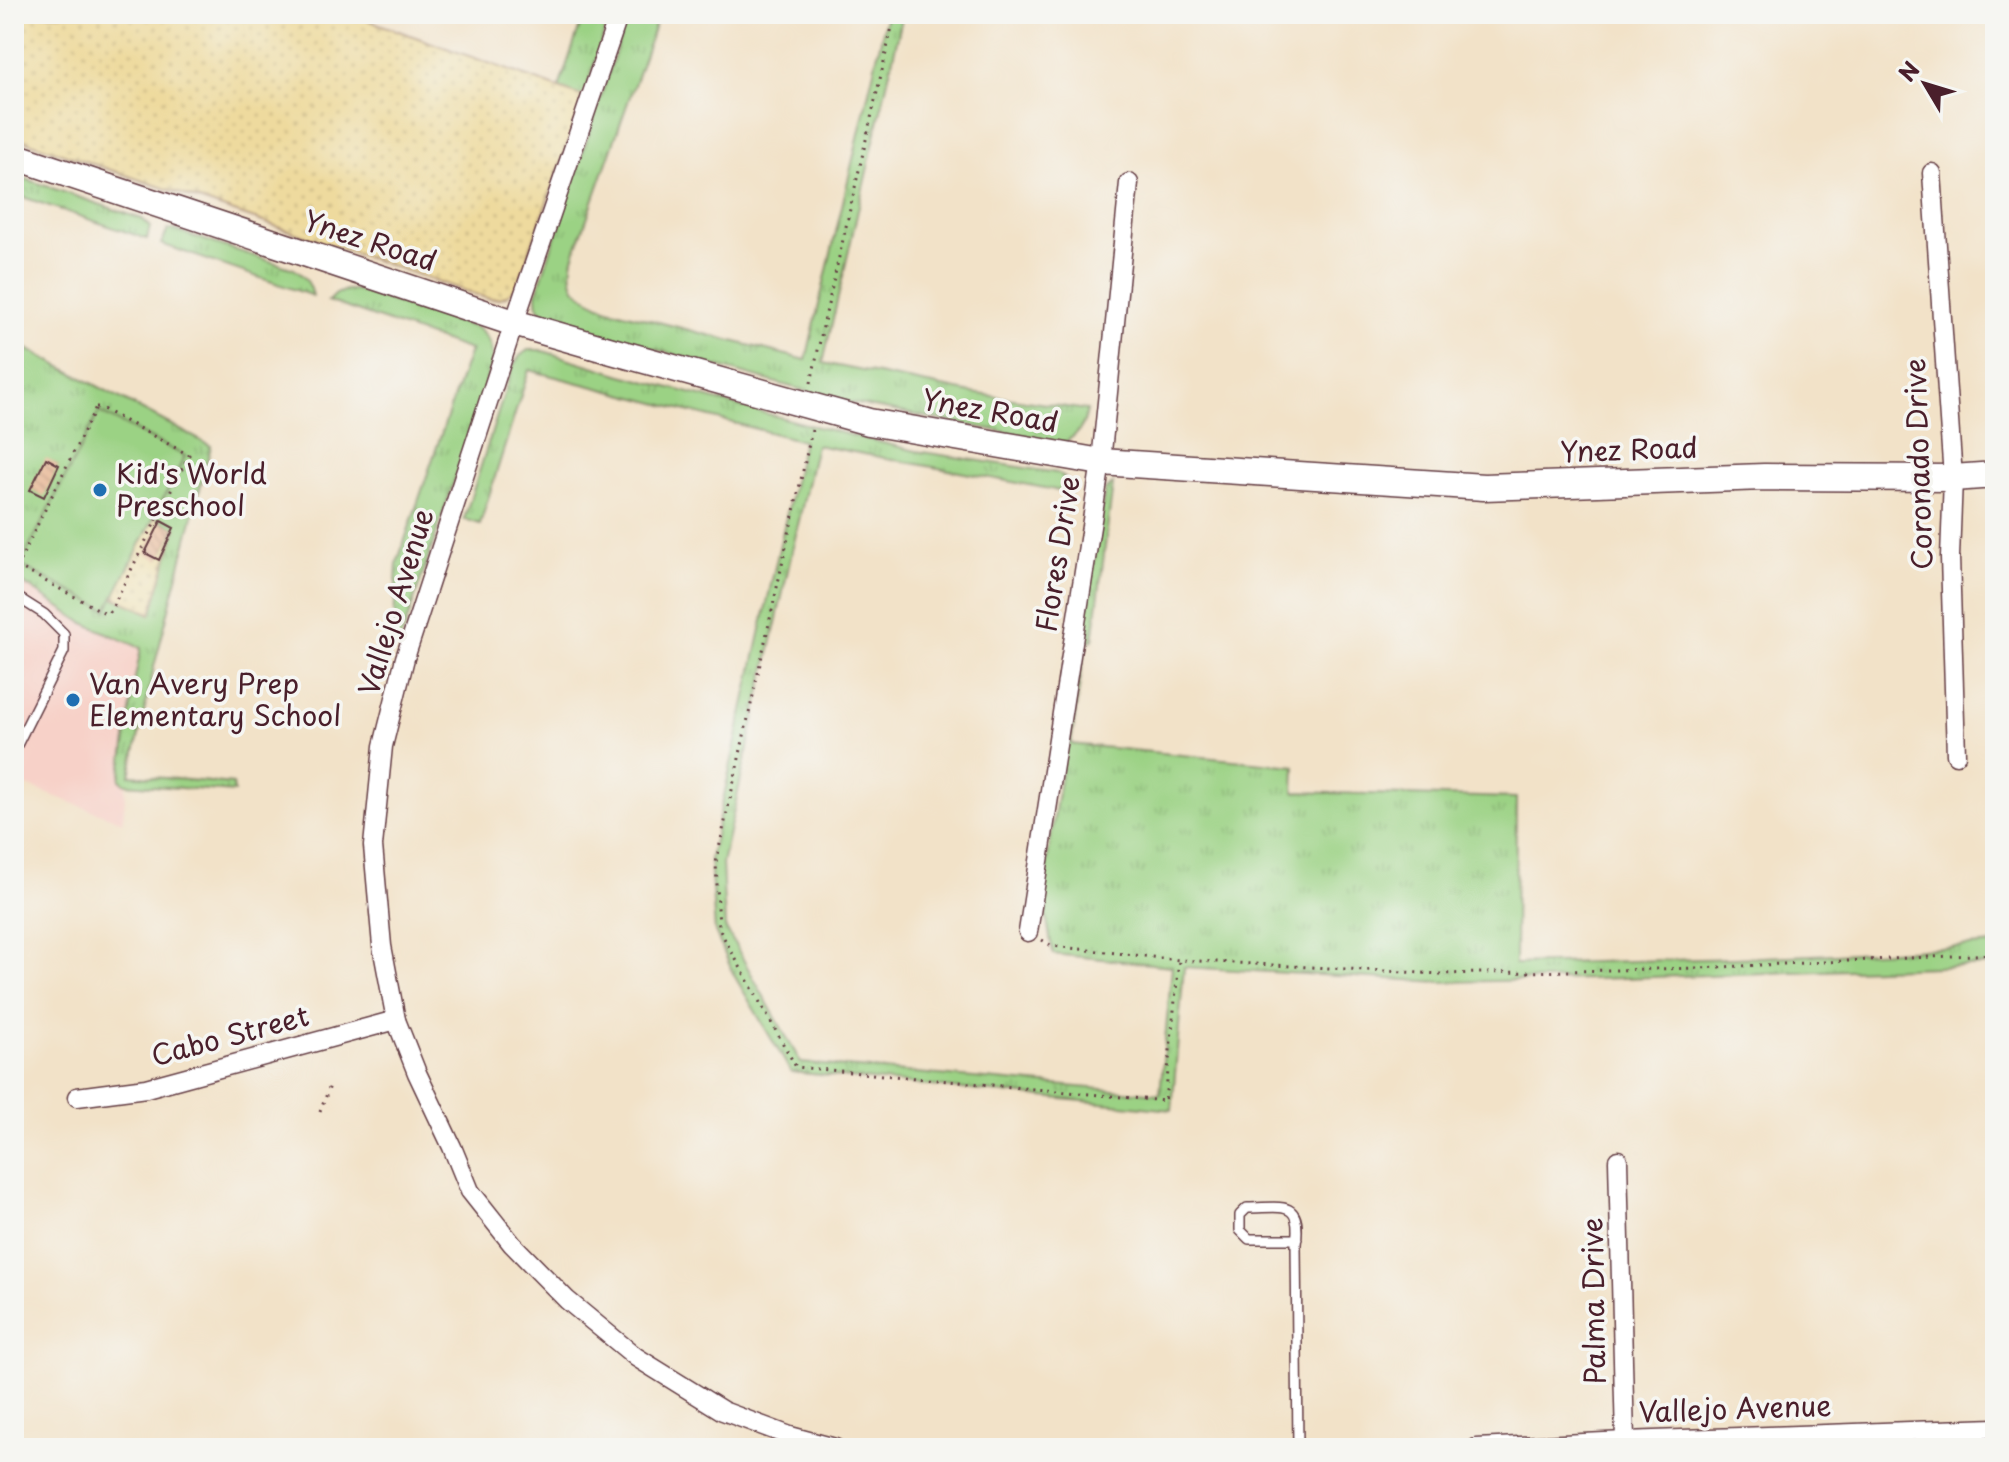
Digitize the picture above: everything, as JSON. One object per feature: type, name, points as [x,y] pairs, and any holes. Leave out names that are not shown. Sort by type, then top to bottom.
[{"type":"main road","name":"Ynez Road","points":[[14,156],[514,323],[869,422],[1101,462],[1484,487],[1764,477],[1953,478],[1995,475]]},
{"type":"street","name":"Vallejo Avenue","points":[[619,14],[405,658],[383,746],[373,846],[382,946],[396,1020],[417,1073],[470,1191],[512,1244],[567,1300],[636,1357],[723,1411],[788,1442],[835,1448]]},
{"type":"street","name":"Coronado Drive","points":[[1932,173],[1953,478],[1950,557],[1956,755]]},
{"type":"street","name":"Flores Drive","points":[[1028,932],[1101,462],[1129,183]]},
{"type":"street","name":"Cabo Street","points":[[77,1097],[146,1088],[396,1020]]},
{"type":"street","name":"Palma Drive","points":[[1618,1160],[1623,1444]]},
{"type":"street","name":"Vallejo Avenue","points":[[1476,1448],[1995,1428]]},
{"type":"lane","points":[[14,595],[44,614],[64,634],[64,651],[17,745],[14,745]]},
{"type":"lane","points":[[1297,1239],[1249,1239],[1240,1230],[1240,1215],[1247,1208],[1283,1208],[1293,1212],[1299,1227],[1298,1448]]},
{"type":"path","points":[[895,14],[809,392],[813,426],[716,862],[719,929],[796,1067],[1165,1101],[1179,960]]},
{"type":"path","points":[[99,407],[189,455],[111,610],[107,614],[86,603],[17,566],[93,411],[99,407]]},
{"type":"path","points":[[1028,932],[1052,946],[1179,960],[1441,974],[1698,968],[1995,954]]},
{"type":"path","points":[[320,1112],[331,1083]]},
{"type":"shaded area","name":"Kid's World Preschool","points":[[14,361],[197,452],[135,678],[120,780],[126,784],[123,822],[14,781]]},
{"type":"green space","points":[[584,14],[610,14],[584,97],[559,88]]},
{"type":"green space","points":[[628,14],[659,14],[573,258],[572,278],[583,296],[608,309],[806,360],[887,14],[903,14],[823,363],[972,393],[1087,410],[1076,434],[1063,443],[842,401],[572,326],[543,313],[537,292]]},
{"type":"green space","points":[[14,175],[142,219],[150,226],[147,239],[14,194]]},
{"type":"green space","points":[[168,230],[294,269],[306,280],[313,296],[161,244]]},
{"type":"green space","points":[[346,290],[356,290],[477,328],[487,339],[491,351],[492,361],[472,427],[404,630],[400,639],[393,641],[397,563],[470,350],[328,301]]},
{"type":"green space","name":"Kid's World Preschool","points":[[14,342],[211,446],[154,667],[130,775],[233,784],[234,792],[126,784],[120,780],[141,648],[82,622],[14,577]],"holes":[[[185,456],[154,517],[176,529],[151,613],[113,597]]]},
{"type":"green space","points":[[528,350],[540,350],[622,375],[916,451],[1057,473],[1066,479],[1071,493],[816,445],[722,863],[725,927],[801,1063],[1160,1094],[1172,966],[1053,954],[1045,909],[1044,882],[1105,490],[1113,484],[1093,640],[1086,641],[1071,744],[1295,766],[1294,792],[1516,798],[1515,964],[1815,955],[1995,944],[1995,965],[1441,982],[1184,967],[1172,1110],[791,1072],[734,975],[715,932],[710,858],[803,441],[529,370],[480,524],[464,519],[513,366]]},
{"type":"green space","points":[[99,412],[185,456],[107,610],[20,565]]},
{"type":"green space","points":[[1995,1441],[1995,1448],[1847,1448]]},
{"type":"sand","points":[[14,14],[351,14],[584,97],[518,284],[504,297],[486,298],[14,137]]},
{"type":"sand","points":[[154,517],[161,521],[159,559],[176,529],[151,614],[113,597]]},
{"type":"building","points":[[46,458],[59,465],[44,497],[30,490]]},
{"type":"building","points":[[161,521],[174,528],[159,560],[145,553]]},
{"type":"place","name":"Kid's World Preschool","points":[[100,490]]},
{"type":"place","name":"Van Avery Prep Elementary School","points":[[73,700]]}]
